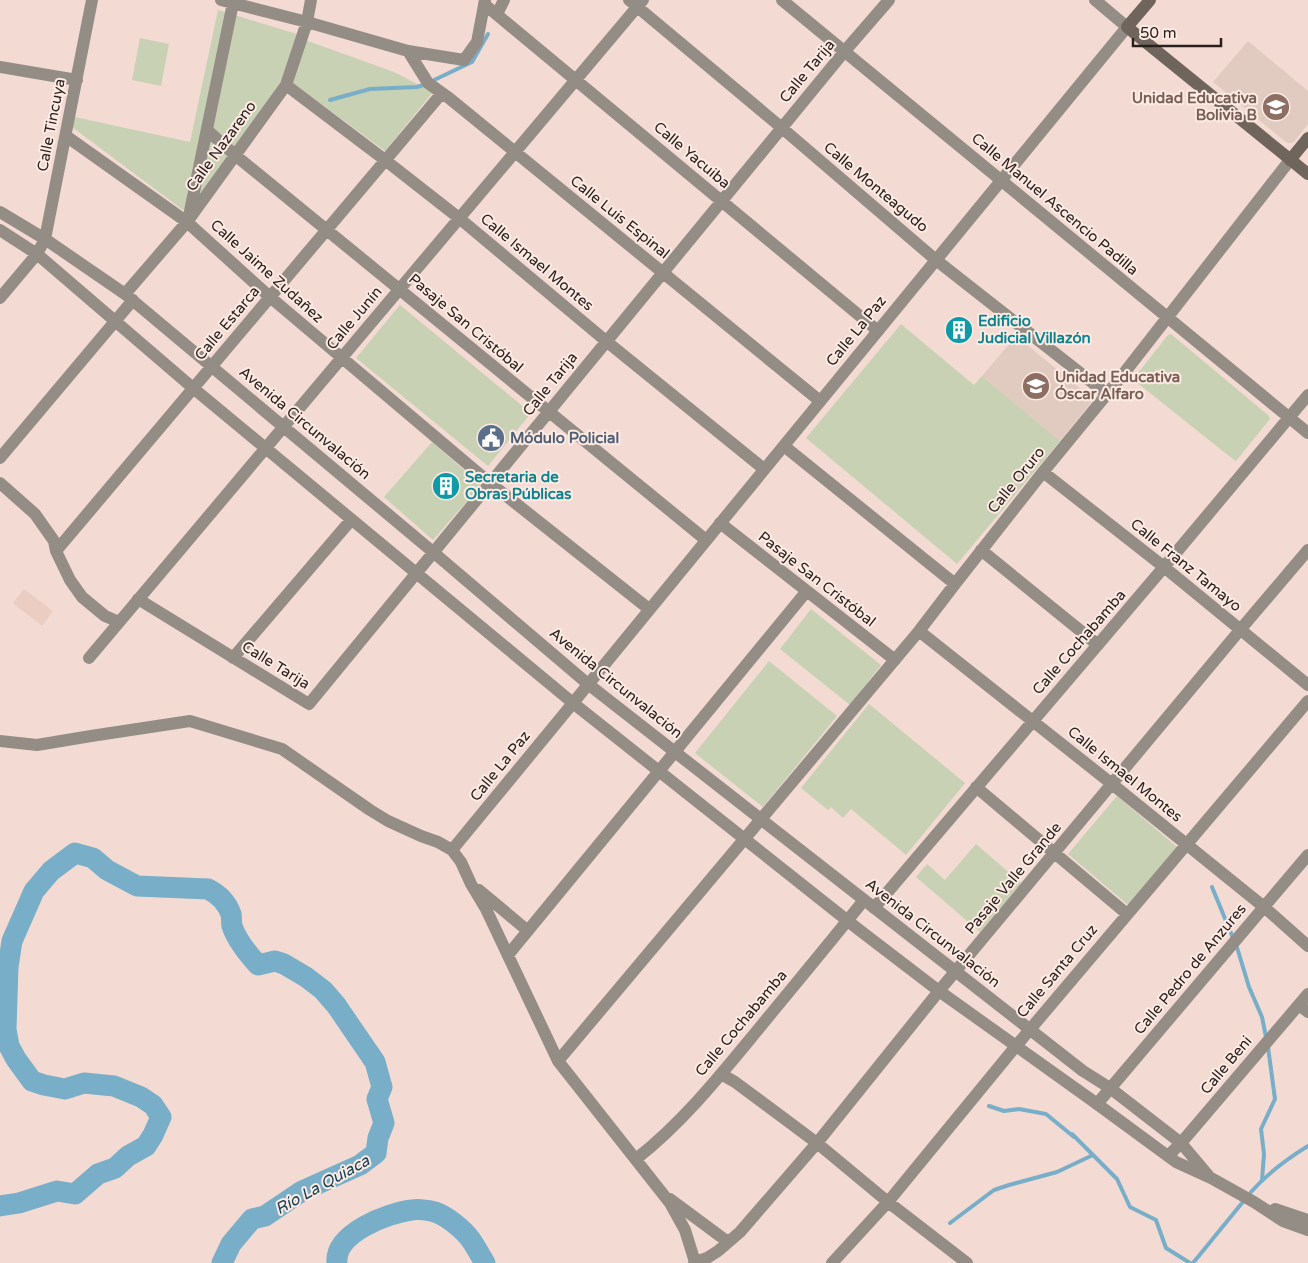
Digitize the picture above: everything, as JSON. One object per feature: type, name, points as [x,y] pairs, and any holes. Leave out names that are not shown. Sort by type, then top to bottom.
[{"type":"main road","name":"Calle La Paz","points":[[1127,27],[1150,0]]},
{"type":"main road","points":[[1127,27],[1308,174]]},
{"type":"main road","name":"Calle Oruro","points":[[1290,160],[1308,138]]},
{"type":"street","name":"Calle Tincuya","points":[[0,298],[37,254],[45,239],[92,0]]},
{"type":"street","name":"Calle Nazareno","points":[[0,458],[115,321],[129,297],[187,222],[286,85],[307,22],[311,0]]},
{"type":"street","points":[[497,14],[504,0]]},
{"type":"street","name":"Calle Manuel Ascencio Padilla","points":[[782,0],[1308,433]]},
{"type":"street","name":"Calle Tarija","points":[[138,599],[309,704],[888,0]]},
{"type":"street","points":[[1095,0],[1127,27]]},
{"type":"street","points":[[187,222],[207,130],[227,1],[408,51],[464,60],[477,42],[484,2]]},
{"type":"street","name":"Calle Yacuiba","points":[[484,2],[878,331]]},
{"type":"street","name":"Calle Junín","points":[[89,658],[576,80],[636,2]]},
{"type":"street","name":"Calle Monteagudo","points":[[636,2],[936,260],[1107,394]]},
{"type":"street","name":"Calle La Paz","points":[[452,850],[1127,27]]},
{"type":"street","name":"Calle Luis Espinal","points":[[408,51],[428,83],[820,401]]},
{"type":"street","points":[[0,67],[77,80]]},
{"type":"street","name":"Calle Ismael Montes","points":[[286,85],[459,218],[606,341],[764,469]]},
{"type":"street","name":"Calle Estarca","points":[[56,552],[442,93]]},
{"type":"street","name":"Pasaje San Cristóbal","points":[[207,130],[235,155],[706,540]]},
{"type":"street","name":"Calle Jaime Zudañez","points":[[66,136],[187,222],[270,297],[490,483],[649,609]]},
{"type":"street","name":"Calle Oruro","points":[[558,1061],[919,631],[1043,472],[1168,318],[1290,160]]},
{"type":"street","name":"Avenida Circunvalación","points":[[0,212],[45,239],[129,297],[588,684],[1083,1071],[1110,1088],[1181,1143],[1211,1178]]},
{"type":"street","name":"Avenida Circunvalación","points":[[0,230],[37,254],[193,388],[572,703],[847,921],[939,991],[1176,1162],[1211,1178],[1283,1221],[1308,1230]]},
{"type":"street","name":"Calle Cochabamba","points":[[636,1159],[652,1147],[685,1114],[721,1074],[847,921],[869,904],[976,787],[1308,395]]},
{"type":"street","points":[[784,446],[954,584]]},
{"type":"street","name":"Calle Franz Tamayo","points":[[1043,472],[1164,567],[1308,685]]},
{"type":"street","points":[[0,483],[35,514],[54,541],[56,552],[70,580],[82,597],[105,616],[119,622]]},
{"type":"street","points":[[234,658],[351,520]]},
{"type":"street","name":"Pasaje San Cristóbal","points":[[720,523],[895,660]]},
{"type":"street","points":[[981,550],[1098,645]]},
{"type":"street","name":"Pasaje Valle Grande","points":[[695,1262],[707,1258],[718,1251],[740,1232],[817,1142],[939,991],[1308,550]]},
{"type":"street","points":[[508,955],[806,592]]},
{"type":"street","name":"Calle Ismael Montes","points":[[919,631],[1033,720],[1264,907],[1308,946]]},
{"type":"street","name":"Calle Santa Cruz","points":[[832,1263],[888,1202],[1030,1029],[1308,701]]},
{"type":"street","points":[[0,741],[37,745],[190,721],[282,749],[382,817],[452,850],[461,862],[486,909],[558,1061],[664,1194],[685,1230],[695,1262]]},
{"type":"street","points":[[976,787],[1127,914]]},
{"type":"street","name":"Calle Pedro de Anzures","points":[[1097,1104],[1308,854]]},
{"type":"street","points":[[472,884],[528,931]]},
{"type":"street","name":"Calle Beni","points":[[1168,1156],[1304,1008],[1308,994]]},
{"type":"street","points":[[721,1074],[735,1082],[817,1142],[888,1202],[965,1262]]},
{"type":"street","points":[[664,1194],[728,1242]]},
{"type":"street","name":"Avenida Circunvalación","points":[[1254,1202],[1308,1220]]},
{"type":"shaded area","name":"Unidad Educativa Bolivia B","points":[[1248,41],[1308,91],[1308,124],[1293,143],[1287,143],[1213,82]]},
{"type":"shaded area","name":"Unidad Educativa Óscar Alfaro","points":[[1016,336],[1091,397],[1091,403],[1060,441],[982,376]]},
{"type":"shaded area","points":[[24,589],[53,611],[42,626],[13,603]]},
{"type":"green space","points":[[218,10],[297,34],[282,80],[198,199],[183,210],[72,127],[75,117],[190,142]]},
{"type":"green space","points":[[140,38],[169,44],[161,86],[132,80]]},
{"type":"green space","points":[[305,40],[394,72],[433,92],[385,151],[293,83]]},
{"type":"green space","points":[[400,305],[531,413],[488,466],[356,358]]},
{"type":"green space","points":[[901,324],[974,385],[982,376],[1060,441],[957,564],[806,438]]},
{"type":"green space","points":[[1171,334],[1269,416],[1270,419],[1236,461],[1135,381],[1134,378],[1168,335]]},
{"type":"green space","points":[[432,442],[481,485],[433,540],[384,497]]},
{"type":"green space","points":[[811,609],[881,665],[850,705],[780,649]]},
{"type":"green space","points":[[769,661],[837,716],[763,807],[695,753]]},
{"type":"green space","points":[[869,704],[965,783],[906,855],[851,809],[843,818],[831,807],[828,810],[801,788]]},
{"type":"green space","points":[[1117,796],[1177,847],[1128,905],[1068,854]]},
{"type":"green space","points":[[976,844],[1021,883],[980,932],[916,877],[927,864],[945,880]]},
{"type":"waterway","points":[[432,81],[472,62],[488,34]]},
{"type":"waterway","points":[[330,100],[370,89],[417,87],[426,84]]},
{"type":"waterway","name":"Río La Quiaca","points":[[0,1206],[19,1203],[57,1191],[75,1194],[98,1174],[115,1168],[128,1156],[146,1146],[161,1117],[153,1105],[141,1097],[114,1086],[84,1083],[65,1089],[32,1081],[9,1046],[6,1029],[8,967],[12,941],[34,891],[51,871],[75,853],[93,858],[107,870],[137,886],[208,889],[215,893],[222,899],[229,910],[234,932],[258,965],[275,961],[284,964],[323,990],[336,1005],[375,1062],[382,1087],[377,1099],[384,1123],[378,1138],[376,1153],[360,1165],[302,1191],[265,1216],[252,1219],[231,1244],[222,1263]]},
{"type":"waterway","points":[[1212,887],[1233,938]]},
{"type":"waterway","points":[[1236,944],[1249,987],[1262,1017],[1266,1037]]},
{"type":"waterway","points":[[1262,1180],[1264,1154],[1261,1129],[1275,1099],[1268,1047]]},
{"type":"waterway","points":[[989,1106],[1004,1111],[1019,1109],[1046,1114],[1074,1137],[1072,1134],[1117,1179],[1130,1207],[1156,1220],[1166,1248],[1190,1263]]},
{"type":"waterway","points":[[1251,1192],[1278,1167],[1308,1146]]},
{"type":"waterway","points":[[950,1223],[994,1190],[1057,1172],[1093,1155]]},
{"type":"waterway","points":[[1193,1263],[1242,1203]]},
{"type":"waterway","name":"Río La Quiaca","points":[[337,1263],[338,1252],[344,1242],[364,1226],[390,1215],[412,1210],[435,1212],[455,1224],[471,1240],[485,1263]]},
{"type":"place","name":"Unidad Educativa Bolivia B","points":[[1276,107]]},
{"type":"place","name":"Edificio Judicial Villazón","points":[[959,330]]},
{"type":"place","name":"Unidad Educativa Óscar Alfaro","points":[[1036,386]]},
{"type":"place","name":"Módulo Policial","points":[[491,438]]},
{"type":"place","name":"Secretaria de Obras Públicas","points":[[446,486]]}]
